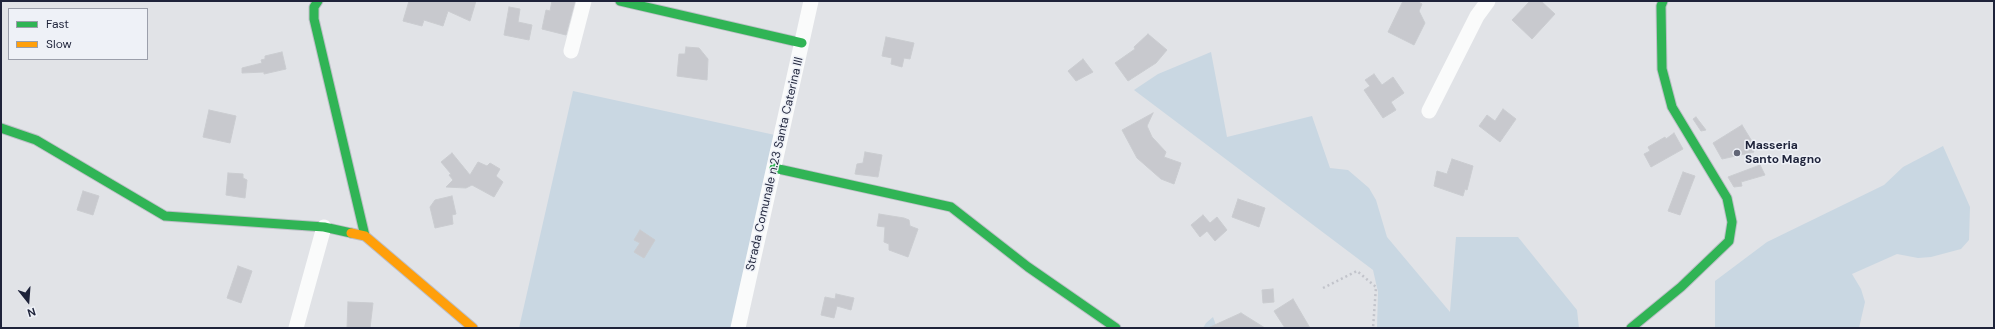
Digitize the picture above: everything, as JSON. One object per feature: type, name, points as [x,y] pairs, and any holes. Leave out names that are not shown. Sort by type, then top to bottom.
[{"type":"street","points":[[318,1],[314,6],[314,19],[365,236]]},
{"type":"street","points":[[571,51],[584,1]]},
{"type":"street","points":[[620,1],[802,43]]},
{"type":"street","name":"Strada Comunale n.23 Santa Caterina III","points":[[738,328],[811,1]]},
{"type":"street","points":[[1429,111],[1477,16],[1488,1]]},
{"type":"street","points":[[1631,328],[1681,288],[1729,241],[1732,222],[1727,198],[1672,107],[1662,68],[1661,6],[1663,1]]},
{"type":"street","points":[[1,128],[36,140],[165,216],[324,227],[365,236],[474,328]]},
{"type":"street","points":[[774,168],[951,207],[1028,267],[1116,328]]},
{"type":"street","points":[[296,328],[324,227]]},
{"type":"path","points":[[1323,288],[1357,271],[1376,286],[1373,328]]},
{"type":"shaded area","points":[[1211,52],[1227,137],[1312,116],[1330,168],[1348,170],[1369,188],[1376,200],[1387,237],[1450,312],[1456,237],[1518,237],[1577,310],[1579,328],[1377,328],[1378,292],[1373,270],[1134,90],[1158,74]]},
{"type":"shaded area","points":[[573,91],[775,135],[736,328],[519,328]]},
{"type":"shaded area","points":[[1943,146],[1970,207],[1969,240],[1961,249],[1931,257],[1918,258],[1897,254],[1852,274],[1861,289],[1865,302],[1859,328],[1715,328],[1715,281],[1767,242],[1884,185],[1903,167]]},
{"type":"shaded area","points":[[1213,317],[1217,328],[1203,328],[1206,323]]},
{"type":"building","points":[[409,1],[476,1],[470,21],[448,11],[443,26],[424,20],[422,26],[403,21]]},
{"type":"building","points":[[552,1],[575,1],[566,35],[542,29],[546,10],[550,11]]},
{"type":"building","points":[[1403,1],[1417,1],[1422,4],[1419,11],[1425,23],[1414,45],[1388,32]]},
{"type":"building","points":[[1530,1],[1541,1],[1555,14],[1532,39],[1512,20]]},
{"type":"building","points":[[509,7],[520,9],[518,22],[532,25],[529,40],[504,35]]},
{"type":"building","points":[[1148,34],[1167,50],[1156,63],[1128,81],[1115,63],[1135,49],[1134,47]]},
{"type":"building","points":[[886,37],[914,43],[910,59],[904,58],[902,67],[891,64],[892,58],[882,56]]},
{"type":"building","points":[[686,47],[699,48],[708,59],[707,80],[677,76],[679,54],[685,54]]},
{"type":"building","points":[[282,52],[286,69],[264,74],[264,72],[242,73],[242,68],[262,63],[261,60],[265,59],[265,56]]},
{"type":"building","points":[[1083,59],[1093,72],[1076,81],[1068,71]]},
{"type":"building","points":[[1374,74],[1382,85],[1393,77],[1404,93],[1391,102],[1396,110],[1383,118],[1364,90],[1370,86],[1365,80]]},
{"type":"building","points":[[1503,109],[1516,119],[1500,142],[1479,126],[1487,115],[1495,121]]},
{"type":"building","points":[[209,110],[236,116],[230,143],[203,137]]},
{"type":"building","points":[[1153,113],[1147,126],[1152,137],[1166,152],[1164,157],[1181,163],[1174,184],[1161,179],[1137,158],[1122,130]]},
{"type":"building","points":[[1696,117],[1706,130],[1701,131],[1693,119]]},
{"type":"building","points":[[1742,125],[1753,143],[1750,144],[1754,152],[1722,159],[1713,143]]},
{"type":"building","points":[[1674,133],[1683,149],[1651,167],[1644,154],[1650,151],[1648,147],[1665,137],[1666,139]]},
{"type":"building","points":[[865,152],[882,155],[878,177],[855,174],[857,164],[863,163]]},
{"type":"building","points":[[452,153],[470,175],[478,162],[487,166],[490,163],[500,169],[496,176],[503,182],[494,197],[472,185],[466,188],[446,187],[453,180],[449,175],[451,174],[441,162]]},
{"type":"building","points":[[1452,159],[1473,166],[1467,190],[1465,189],[1463,196],[1434,186],[1437,171],[1447,174]]},
{"type":"building","points":[[1760,165],[1765,175],[1741,182],[1742,186],[1734,187],[1728,177]]},
{"type":"building","points":[[1683,172],[1695,176],[1680,215],[1668,211]]},
{"type":"building","points":[[228,173],[243,174],[243,178],[247,180],[245,198],[226,195]]},
{"type":"building","points":[[83,191],[99,196],[93,215],[77,210]]},
{"type":"building","points":[[452,196],[456,214],[452,215],[453,224],[435,228],[430,207],[435,200]]},
{"type":"building","points":[[1238,199],[1265,208],[1259,227],[1232,217]]},
{"type":"building","points":[[879,214],[904,218],[909,220],[910,226],[918,229],[908,257],[889,250],[889,244],[884,242],[885,227],[877,226]]},
{"type":"building","points":[[1203,215],[1210,223],[1217,217],[1227,230],[1215,241],[1207,231],[1200,237],[1191,225]]},
{"type":"building","points":[[640,230],[655,240],[644,258],[634,252],[640,243],[634,240]]},
{"type":"building","points":[[238,266],[252,271],[241,303],[227,298]]},
{"type":"building","points":[[1273,289],[1274,302],[1263,303],[1262,290]]},
{"type":"building","points":[[836,294],[854,298],[851,310],[837,306],[834,318],[821,315],[825,297],[835,299]]},
{"type":"building","points":[[1293,299],[1310,328],[1285,328],[1274,311]]},
{"type":"building","points":[[348,302],[373,303],[370,328],[347,328]]},
{"type":"building","points":[[1241,313],[1265,328],[1208,328]]},
{"type":"traffic: fast","points":[[318,1],[314,7],[314,19],[365,236]]},
{"type":"traffic: fast","points":[[620,1],[802,43]]},
{"type":"traffic: fast","points":[[1631,328],[1681,287],[1729,241],[1732,222],[1727,198],[1672,107],[1662,69],[1661,6],[1663,1]]},
{"type":"traffic: fast","points":[[1,128],[36,140],[165,216],[324,227],[351,233]]},
{"type":"traffic: fast","points":[[774,168],[951,207],[1028,267],[1116,328]]},
{"type":"traffic: slow","points":[[351,233],[365,236],[473,328]]},
{"type":"place","name":"Masseria Santo Magno","points":[[1737,153]]}]
